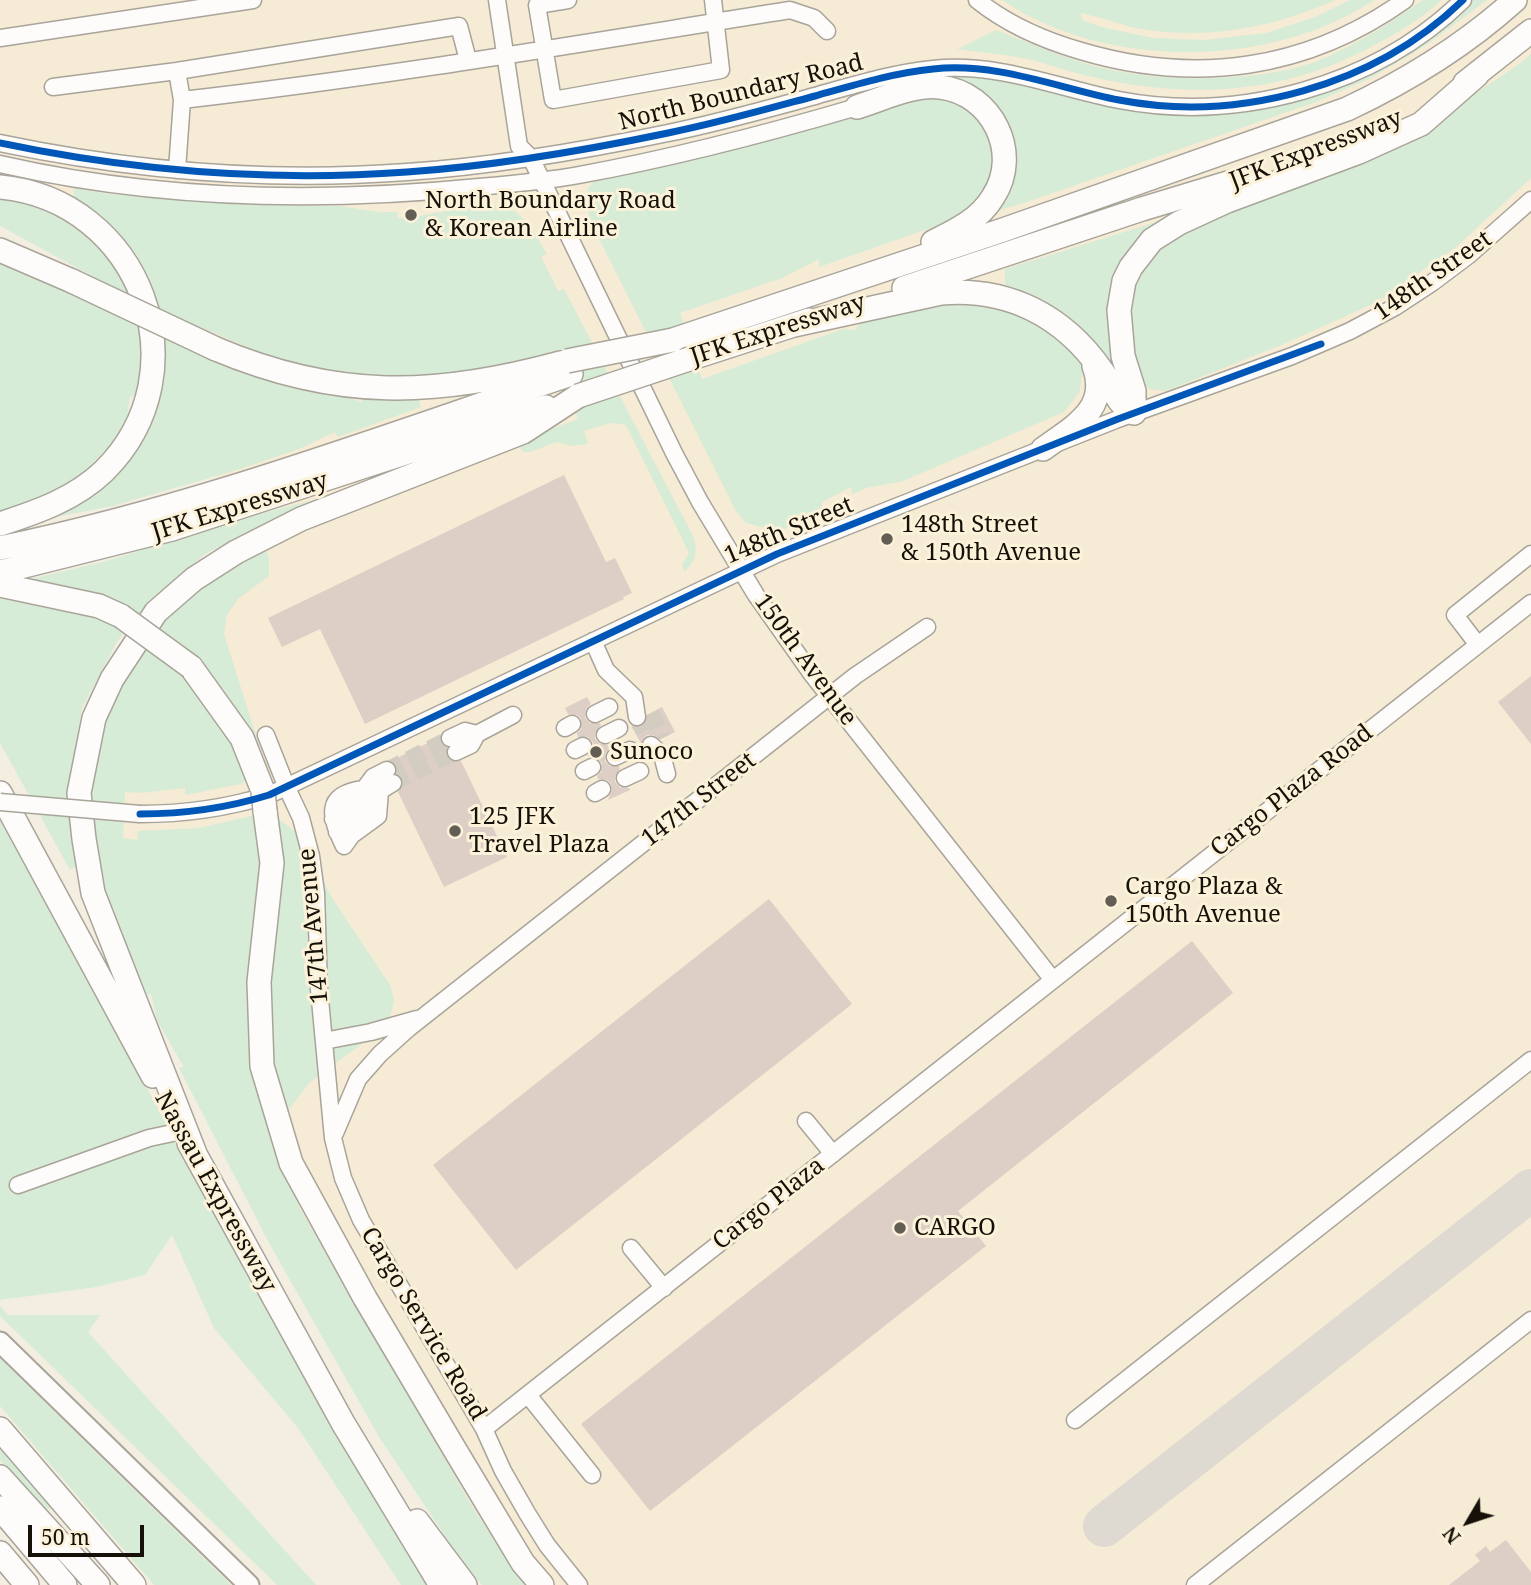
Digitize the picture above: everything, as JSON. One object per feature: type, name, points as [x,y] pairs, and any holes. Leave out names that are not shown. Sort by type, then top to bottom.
[{"type":"highway","points":[[1423,70],[1497,0]]},
{"type":"highway","name":"JFK Expressway","points":[[0,548],[106,523],[214,493],[572,377],[683,345],[852,281],[1320,120],[1423,70],[1462,43],[1515,0]]},
{"type":"highway","name":"JFK Expressway","points":[[683,345],[794,325],[1349,143],[1424,108],[1477,75],[1531,31]]},
{"type":"highway","points":[[794,325],[929,295],[965,291],[1005,298],[1041,312],[1070,332],[1105,374],[1121,406],[1134,413],[1134,391],[1122,356],[1119,310],[1124,281],[1131,267],[1152,240],[1179,223],[1227,201],[1359,152],[1421,124],[1477,75]]},
{"type":"highway","points":[[852,281],[951,233],[971,220],[993,199],[1004,169],[1004,147],[993,120],[975,101],[960,92],[942,87],[926,87],[857,107]]},
{"type":"highway","points":[[0,187],[32,193],[53,201],[80,215],[104,235],[123,257],[138,285],[149,316],[153,349],[153,366],[146,400],[133,432],[114,460],[92,481],[68,497],[40,511],[0,524]]},
{"type":"highway","points":[[0,241],[66,278]]},
{"type":"highway","points":[[0,250],[255,365],[297,377],[342,385],[382,389],[424,388],[572,377],[683,345]]},
{"type":"highway","points":[[1043,449],[1080,421],[1095,402],[1098,380],[1087,350]]},
{"type":"highway","points":[[196,1156],[93,893],[79,793],[94,718],[112,679],[156,612],[194,579],[236,552],[302,519],[523,432],[572,377]]},
{"type":"highway","name":"JFK Expressway","points":[[0,572],[172,530],[572,377]]},
{"type":"highway","points":[[0,585],[99,606],[121,616],[191,667],[242,738],[263,791],[272,863],[259,982],[262,1066],[291,1163],[365,1298],[458,1455],[523,1563],[542,1585]]},
{"type":"highway","points":[[0,776],[50,886]]},
{"type":"highway","name":"Nassau Expressway","points":[[0,793],[343,1423],[441,1585]]},
{"type":"highway","points":[[343,1423],[465,1585]]},
{"type":"highway","points":[[0,1429],[134,1585]]},
{"type":"highway","points":[[0,1477],[98,1585]]},
{"type":"highway","points":[[0,1508],[65,1585]]},
{"type":"highway","points":[[0,1553],[27,1585]]},
{"type":"main road","points":[[0,1342],[249,1585]]},
{"type":"street","points":[[0,38],[253,0]]},
{"type":"street","name":"150th Avenue","points":[[497,0],[519,146],[531,158],[674,453],[741,571],[829,696],[1054,980]]},
{"type":"street","points":[[568,0],[537,5],[553,100],[721,70],[713,0]]},
{"type":"street","points":[[977,0],[995,15],[1045,41],[1108,59],[1153,67],[1194,70],[1266,62],[1320,46],[1371,22],[1405,0]]},
{"type":"street","name":"North Boundary Road","points":[[0,143],[69,156],[177,170],[264,175],[388,174],[570,153],[680,130],[844,87],[942,68],[1012,75],[1121,101],[1218,106],[1262,101],[1320,85],[1374,62],[1427,30],[1463,0]]},
{"type":"street","points":[[182,100],[505,56],[790,10],[814,18],[827,31]]},
{"type":"street","points":[[53,88],[459,26],[468,60]]},
{"type":"street","points":[[177,71],[182,100],[177,170]]},
{"type":"street","name":"North Boundary Road","points":[[0,164],[119,185],[180,191],[273,197],[410,194],[576,175],[710,148],[857,107]]},
{"type":"street","name":"148th Street","points":[[0,803],[140,814],[189,812],[251,801],[287,788],[741,571],[1134,413],[1292,356],[1373,319],[1451,270],[1531,200]]},
{"type":"street","points":[[1478,645],[1455,615],[1531,554]]},
{"type":"street","name":"Cargo Plaza Road","points":[[1054,980],[1531,603]]},
{"type":"street","name":"147th Street","points":[[324,1041],[371,1032],[424,1017],[829,696],[927,627]]},
{"type":"street","points":[[593,641],[606,670],[634,697],[644,715]]},
{"type":"street","points":[[453,745],[471,745],[477,733],[513,715]]},
{"type":"street","name":"147th Avenue","points":[[267,734],[301,818],[311,856],[316,893],[319,989],[324,1041]]},
{"type":"street","points":[[659,746],[667,774]]},
{"type":"street","points":[[625,778],[640,771]]},
{"type":"street","points":[[390,776],[380,791],[378,816],[352,835],[338,832],[373,777],[390,776]]},
{"type":"street","name":"Cargo Plaza","points":[[484,1429],[1054,980]]},
{"type":"street","points":[[332,1138],[358,1079],[380,1054],[424,1017]]},
{"type":"street","name":"Cargo Service Road","points":[[324,1041],[332,1138],[343,1178],[361,1220],[484,1429],[503,1471],[527,1513],[547,1545],[579,1585]]},
{"type":"street","points":[[1075,1420],[1531,1060]]},
{"type":"street","points":[[806,1121],[833,1154]]},
{"type":"street","points":[[18,1185],[149,1138],[182,1131]]},
{"type":"street","points":[[631,1248],[664,1288]]},
{"type":"street","points":[[1195,1585],[1531,1320]]},
{"type":"street","points":[[528,1395],[592,1475]]},
{"type":"shaded area","points":[[0,0],[1531,0],[1531,1585],[510,1585],[115,882],[113,765],[259,551],[99,268],[0,214]]},
{"type":"green space","points":[[1002,0],[1335,0],[1267,24],[1220,32],[1147,30],[1080,13],[1084,21],[1105,28],[1154,38],[1203,40],[1266,33],[1315,17],[1350,0],[1374,0],[1333,23],[1287,39],[1238,49],[1188,52],[1138,49],[1089,39],[1043,23]]},
{"type":"green space","points":[[1423,0],[1441,0],[1413,23],[1367,49],[1323,68],[1253,86],[1183,90],[1148,87],[1076,73],[1006,55],[957,49],[996,30],[1081,62],[1135,74],[1196,78],[1258,75],[1287,70],[1327,57],[1369,35]]},
{"type":"green space","points":[[1470,0],[1487,0],[1425,46],[1371,78],[1316,102],[989,213],[1011,134],[999,112],[987,98],[949,77],[949,72],[1182,110],[1313,92]]},
{"type":"green space","points":[[1531,54],[1531,178],[1455,248],[1375,303],[1286,343],[1166,391],[1149,389],[1136,374],[1128,293],[1144,257],[1172,231],[1433,122]]},
{"type":"green space","points":[[923,93],[952,98],[974,111],[993,141],[993,176],[972,206],[939,225],[819,267],[819,259],[782,278],[680,313],[702,379],[843,329],[855,330],[860,323],[905,309],[976,299],[1022,312],[1074,350],[1083,370],[1079,393],[1064,412],[903,481],[866,488],[852,494],[851,487],[822,502],[822,506],[808,520],[772,534],[774,530],[746,523],[736,511],[594,229],[587,209],[593,194],[587,190],[595,180],[614,173]]},
{"type":"green space","points":[[74,188],[109,194],[246,205],[339,206],[397,212],[398,218],[484,205],[514,211],[530,228],[547,254],[541,257],[558,291],[564,289],[694,538],[696,548],[691,565],[684,572],[682,564],[689,553],[626,425],[611,423],[584,431],[588,444],[571,446],[557,442],[523,452],[516,442],[578,419],[552,354],[476,371],[409,378],[352,375],[284,362],[180,319],[339,394],[361,402],[364,396],[418,397],[421,407],[338,437],[335,432],[299,449],[237,470],[113,506],[41,520],[122,461],[160,340],[107,225],[73,199]]},
{"type":"green space","points":[[0,198],[16,199],[65,217],[101,246],[124,277],[142,335],[138,396],[130,397],[127,418],[118,437],[74,483],[0,513],[0,260],[105,309],[99,280],[0,226]]},
{"type":"green space","points":[[1166,219],[1121,268],[1120,384],[1085,336],[1059,311],[1025,292],[1005,286],[1005,269]]},
{"type":"green space","points":[[318,499],[205,554],[150,600],[117,642],[82,708],[71,775],[77,866],[70,870],[0,743],[0,586],[103,562],[255,515]]},
{"type":"green space","points":[[265,545],[269,559],[269,576],[238,599],[227,615],[224,634],[259,745],[259,762],[252,775],[241,784],[185,795],[185,788],[142,793],[125,792],[123,838],[137,840],[138,831],[199,828],[251,816],[276,817],[292,829],[302,843],[334,901],[390,985],[394,1000],[391,1014],[382,1029],[309,1083],[287,1112],[282,1149],[299,1207],[473,1508],[525,1585],[482,1585],[465,1566],[379,1437],[269,1243],[179,1068],[183,1066],[157,1020],[151,994],[147,995],[98,876],[89,784],[96,731],[115,681],[170,604]]},
{"type":"green space","points":[[0,813],[250,1280],[343,1442],[431,1585],[401,1585],[298,1428],[214,1328],[172,1235],[145,1275],[97,1287],[0,1300]]},
{"type":"green space","points":[[0,1306],[8,1315],[100,1315],[88,1332],[316,1585],[277,1585],[0,1316]]},
{"type":"green space","points":[[0,1358],[231,1585],[154,1585],[0,1406]]},
{"type":"green space","points":[[0,1440],[54,1505],[46,1512],[0,1460]]},
{"type":"building","points":[[564,475],[606,562],[615,558],[632,593],[623,597],[624,599],[365,724],[320,629],[282,647],[268,618]]},
{"type":"building","points":[[1531,676],[1531,744],[1498,702]]},
{"type":"building","points":[[587,697],[591,704],[586,709],[585,718],[590,723],[600,723],[595,739],[600,744],[611,747],[606,752],[605,761],[610,766],[619,766],[615,782],[630,790],[608,800],[611,784],[607,780],[598,779],[597,776],[601,772],[602,763],[597,758],[587,756],[592,751],[593,742],[588,737],[578,737],[581,719],[577,715],[568,714],[565,708]]},
{"type":"building","points":[[662,707],[675,732],[660,739],[647,735],[641,743],[631,726],[643,726],[647,715]]},
{"type":"building","name":"125 JFK Travel Plaza","points":[[440,737],[441,743],[447,748],[446,756],[449,760],[461,761],[507,857],[444,887],[398,792],[403,782],[397,773],[396,765],[391,761]]},
{"type":"building","points":[[769,899],[852,1004],[516,1270],[433,1165]]},
{"type":"building","name":"CARGO","points":[[1192,941],[1233,993],[958,1211],[986,1246],[650,1511],[581,1424]]},
{"type":"building","points":[[1506,1540],[1531,1572],[1531,1585],[1449,1585],[1480,1561],[1475,1555],[1486,1546],[1490,1552]]},
{"type":"taxiway","points":[[1104,1526],[1531,1190]]},
{"type":"tunnel","points":[[651,713],[663,738]]},
{"type":"tunnel","points":[[637,717],[651,745]]},
{"type":"tunnel","points":[[387,770],[450,738]]},
{"type":"tunnel","points":[[393,783],[456,752]]},
{"type":"cycle path","points":[[0,143],[100,161],[202,172],[304,176],[407,172],[506,162],[603,146],[724,120],[888,76],[957,68],[1027,77],[1119,100],[1165,106],[1211,106],[1257,101],[1303,91],[1347,75],[1389,55],[1428,30],[1463,0]]},
{"type":"cycle path","points":[[140,814],[205,809],[269,795],[777,554],[1118,419],[1321,344]]},
{"type":"place","name":"North Boundary Road & Korean Airline","points":[[411,215]]},
{"type":"place","name":"148th Street & 150th Avenue","points":[[887,539]]},
{"type":"place","name":"Sunoco","points":[[596,752]]},
{"type":"place","name":"125 JFK Travel Plaza","points":[[455,831]]},
{"type":"place","name":"Cargo Plaza & 150th Avenue","points":[[1111,901]]},
{"type":"place","name":"CARGO","points":[[900,1228]]}]
